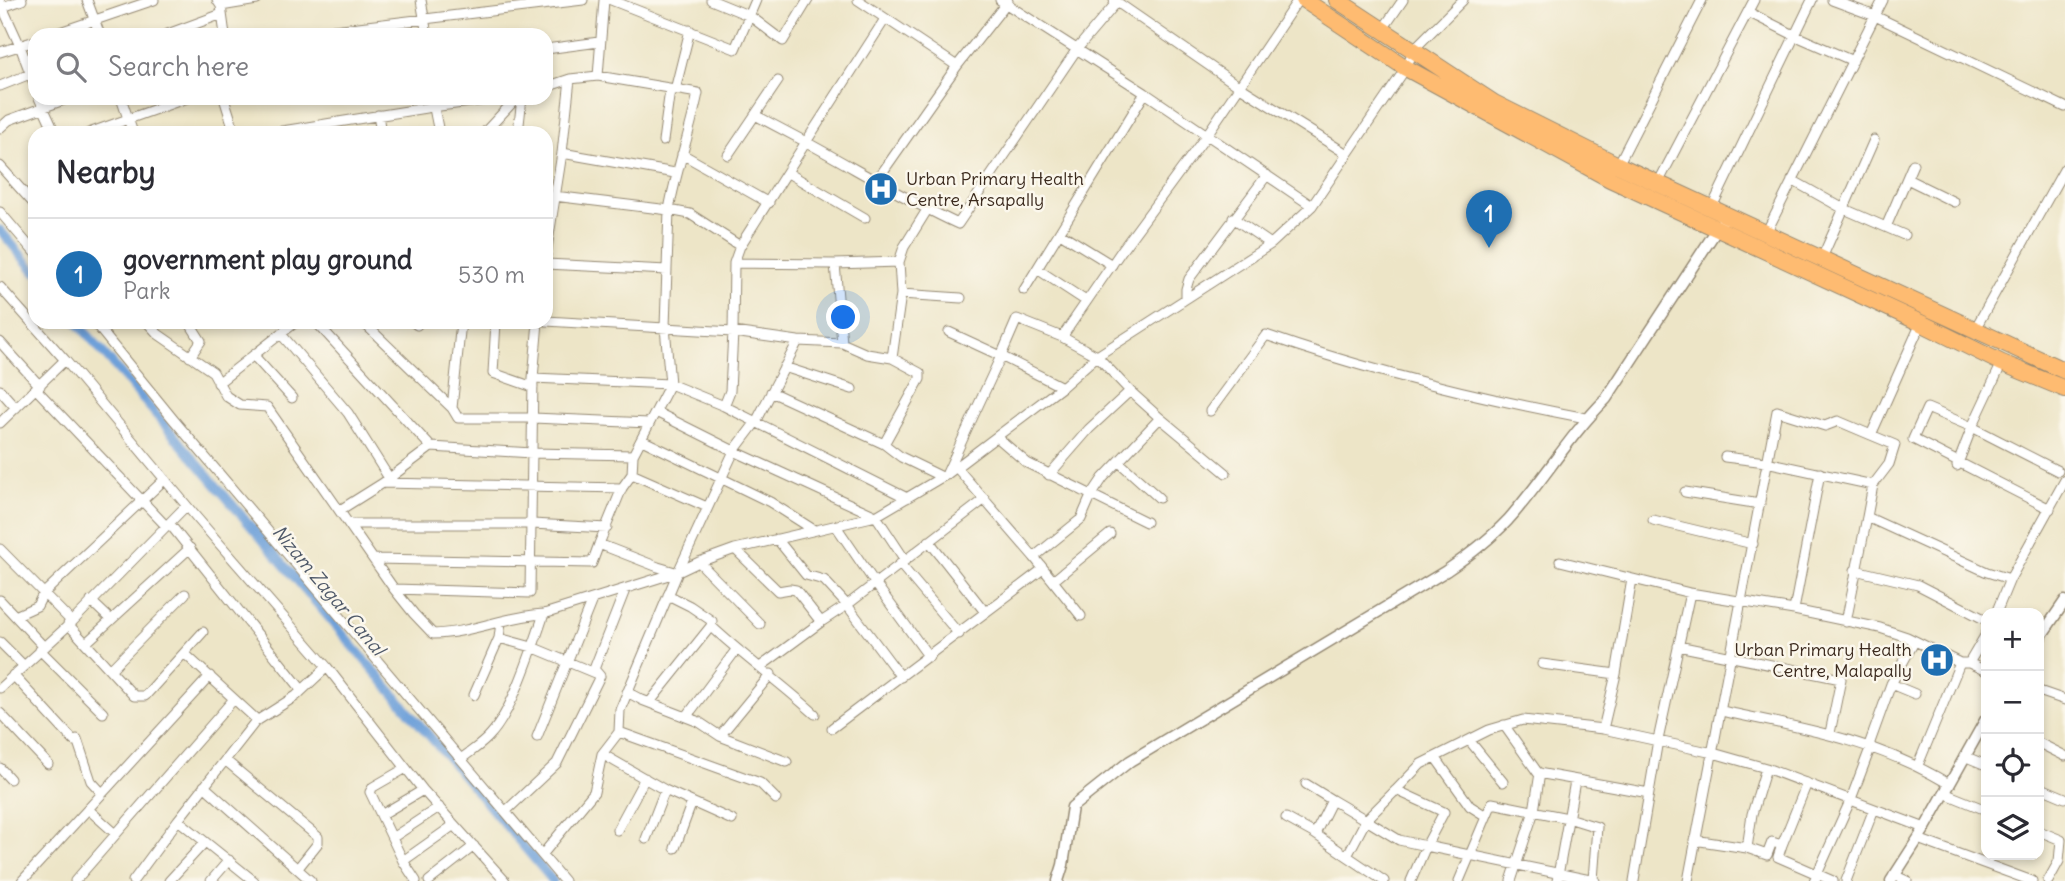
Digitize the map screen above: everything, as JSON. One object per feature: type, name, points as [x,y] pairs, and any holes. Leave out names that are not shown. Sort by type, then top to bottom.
[{"type":"highway","points":[[1304,0],[1406,68],[1610,179],[2002,363],[2064,381]]},
{"type":"highway","points":[[1337,0],[1494,103],[1618,165],[1975,329],[2064,381]]},
{"type":"street","points":[[22,0],[1,6],[28,68]]},
{"type":"street","points":[[87,0],[98,28]]},
{"type":"street","points":[[70,28],[154,0]]},
{"type":"street","points":[[179,28],[220,7],[257,0]]},
{"type":"street","points":[[421,0],[426,28]]},
{"type":"street","points":[[358,28],[583,0]]},
{"type":"street","points":[[598,76],[604,0]]},
{"type":"street","points":[[611,0],[735,49],[756,0]]},
{"type":"street","points":[[711,0],[750,16],[783,41],[808,0]]},
{"type":"street","points":[[858,0],[957,66]]},
{"type":"street","points":[[1062,337],[1206,136],[1298,0]]},
{"type":"street","points":[[1384,29],[1403,0]]},
{"type":"street","points":[[153,329],[213,372],[226,396],[240,405],[267,407],[394,589],[433,634],[457,633],[526,615],[544,614],[625,590],[735,550],[876,516],[957,468],[1062,387],[1097,356],[1271,244],[1312,206],[1406,68],[1414,49],[1463,0]]},
{"type":"street","points":[[1658,183],[1754,0]]},
{"type":"street","points":[[1058,881],[1072,807],[1129,761],[1446,571],[1471,553],[1507,520],[1586,418],[1606,399],[1716,229],[1720,211],[1812,0]]},
{"type":"street","points":[[1832,0],[1875,16],[2065,107]]},
{"type":"street","points":[[1766,233],[1883,0]]},
{"type":"street","points":[[877,180],[1005,1],[1312,206]]},
{"type":"street","points":[[755,115],[958,224],[1077,49],[1115,1],[1240,87],[1347,154]]},
{"type":"street","points":[[1618,165],[1701,1]]},
{"type":"street","points":[[220,7],[224,28]]},
{"type":"street","points":[[1748,12],[1853,61]]},
{"type":"street","points":[[724,406],[730,391],[734,262],[740,246],[885,19]]},
{"type":"street","points":[[663,141],[672,90],[690,30]]},
{"type":"street","points":[[553,48],[599,42]]},
{"type":"street","points":[[0,52],[28,43]]},
{"type":"street","points":[[0,86],[28,75]]},
{"type":"street","points":[[374,559],[592,563],[622,488],[632,474],[633,455],[670,384],[665,327],[669,211],[675,173],[688,139],[698,93],[598,76],[570,79],[553,85]]},
{"type":"street","points":[[553,204],[570,79]]},
{"type":"street","points":[[728,155],[778,81]]},
{"type":"street","points":[[1024,290],[1145,93]]},
{"type":"street","points":[[0,128],[37,105]]},
{"type":"street","points":[[42,105],[52,126]]},
{"type":"street","points":[[123,105],[130,126]]},
{"type":"street","points":[[107,126],[166,105]]},
{"type":"street","points":[[227,105],[233,126]]},
{"type":"street","points":[[307,126],[378,115],[420,105]]},
{"type":"street","points":[[433,105],[437,126]]},
{"type":"street","points":[[491,126],[510,105]]},
{"type":"street","points":[[519,126],[520,105]]},
{"type":"street","points":[[378,115],[380,126]]},
{"type":"street","points":[[326,126],[328,122]]},
{"type":"street","points":[[1822,258],[1874,140]]},
{"type":"street","points":[[562,153],[675,173]]},
{"type":"street","points":[[682,154],[769,203]]},
{"type":"street","points":[[1886,227],[1913,164]]},
{"type":"street","points":[[0,166],[28,197]]},
{"type":"street","points":[[1975,329],[2065,168]]},
{"type":"street","points":[[788,173],[865,218]]},
{"type":"street","points":[[1186,298],[1185,289],[1189,279],[1267,174]]},
{"type":"street","points":[[1907,179],[1954,202]]},
{"type":"street","points":[[1792,180],[1842,208],[1904,235]]},
{"type":"street","points":[[554,197],[690,214],[740,246]]},
{"type":"street","points":[[892,358],[901,294],[899,262],[904,247],[927,209]]},
{"type":"street","points":[[0,212],[28,245]]},
{"type":"street","points":[[1233,218],[1271,244]]},
{"type":"street","points":[[1060,233],[1112,265]]},
{"type":"street","points":[[734,262],[899,262]]},
{"type":"street","points":[[553,264],[667,270]]},
{"type":"street","points":[[835,264],[842,343]]},
{"type":"street","points":[[1037,269],[1086,301]]},
{"type":"street","points":[[0,287],[28,318]]},
{"type":"street","points":[[901,294],[961,298]]},
{"type":"street","points":[[944,476],[1017,318],[1062,337],[1097,356],[1130,391],[1226,473]]},
{"type":"street","points":[[553,321],[733,332],[798,341],[842,343],[867,354],[892,358],[917,370],[920,379],[884,444]]},
{"type":"street","points":[[1871,435],[1921,323]]},
{"type":"street","points":[[37,329],[186,506],[327,667],[423,790],[505,881]]},
{"type":"street","points":[[100,329],[564,881]]},
{"type":"street","points":[[190,357],[201,341],[193,329]]},
{"type":"street","points":[[218,383],[287,329]]},
{"type":"street","points":[[322,329],[431,447]]},
{"type":"street","points":[[370,329],[452,408],[458,418],[649,423]]},
{"type":"street","points":[[452,408],[460,329]]},
{"type":"street","points":[[496,329],[493,373],[533,382],[670,384],[724,406],[907,498]]},
{"type":"street","points":[[394,589],[530,593],[533,382],[537,329]]},
{"type":"street","points":[[949,332],[1062,387]]},
{"type":"street","points":[[281,334],[348,413],[386,480]]},
{"type":"street","points":[[1210,411],[1266,335],[1324,355],[1534,409],[1586,418]]},
{"type":"street","points":[[542,855],[594,792],[602,754],[619,732],[620,710],[627,692],[707,507],[734,452],[756,422],[798,341]]},
{"type":"street","points":[[0,342],[38,388],[141,500],[190,548],[302,690]]},
{"type":"street","points":[[254,356],[292,398]]},
{"type":"street","points":[[0,424],[65,360]]},
{"type":"street","points":[[1958,466],[1972,426],[2002,363]]},
{"type":"street","points":[[784,367],[852,389]]},
{"type":"street","points":[[0,390],[16,408]]},
{"type":"street","points":[[1049,475],[1089,429],[1130,391]]},
{"type":"street","points":[[771,392],[884,444],[901,457],[944,476]]},
{"type":"street","points":[[2050,509],[1958,466],[1913,439],[1927,408],[1972,426],[2058,471]]},
{"type":"street","points":[[1688,881],[1777,411],[1825,426],[1838,421],[1895,445],[1889,464],[1873,485],[1846,622]]},
{"type":"street","points":[[656,412],[734,452],[876,516],[903,562],[959,634]]},
{"type":"street","points":[[1034,557],[1081,519],[1091,496],[1160,418]]},
{"type":"street","points":[[997,437],[1027,463],[1146,522]]},
{"type":"street","points":[[642,440],[770,502],[814,530]]},
{"type":"street","points":[[340,510],[431,447],[633,455]]},
{"type":"street","points":[[1725,457],[1766,462],[1873,485]]},
{"type":"street","points":[[1119,462],[1159,498]]},
{"type":"street","points":[[957,468],[1081,616]]},
{"type":"street","points":[[1794,610],[1819,473]]},
{"type":"street","points":[[632,474],[707,507]]},
{"type":"street","points":[[15,616],[37,606],[43,594],[164,479]]},
{"type":"street","points":[[386,480],[622,488]]},
{"type":"street","points":[[1998,608],[2010,579],[2065,480]]},
{"type":"street","points":[[1685,492],[1760,504]]},
{"type":"street","points":[[760,667],[847,605],[985,499]]},
{"type":"street","points":[[0,688],[70,623],[186,506]]},
{"type":"street","points":[[1867,517],[1987,572],[2010,579]]},
{"type":"street","points":[[1653,520],[1753,544]]},
{"type":"street","points":[[351,524],[532,524],[607,528]]},
{"type":"street","points":[[836,526],[929,657]]},
{"type":"street","points":[[1053,581],[1110,534]]},
{"type":"street","points":[[777,539],[808,576],[824,580],[847,605],[901,677]]},
{"type":"street","points":[[929,541],[985,612]]},
{"type":"street","points":[[599,544],[657,567],[678,572]]},
{"type":"street","points":[[86,643],[190,548]]},
{"type":"street","points":[[0,549],[134,695],[142,697],[203,632]]},
{"type":"street","points":[[735,550],[778,591],[796,590],[821,622]]},
{"type":"street","points":[[1560,561],[1690,593],[1794,610],[1880,628],[1981,669]]},
{"type":"street","points":[[699,562],[760,624]]},
{"type":"street","points":[[832,728],[1043,569]]},
{"type":"street","points":[[1855,570],[1919,585],[1981,617]]},
{"type":"street","points":[[1603,729],[1616,674],[1632,579]]},
{"type":"street","points":[[600,676],[594,669],[625,590]]},
{"type":"street","points":[[1634,881],[1658,740],[1690,593]]},
{"type":"street","points":[[110,670],[185,594]]},
{"type":"street","points":[[650,702],[712,621],[668,595]]},
{"type":"street","points":[[0,600],[103,713]]},
{"type":"street","points":[[537,737],[592,600]]},
{"type":"street","points":[[91,601],[111,620]]},
{"type":"street","points":[[2044,632],[2065,601]]},
{"type":"street","points":[[461,759],[490,736],[502,720],[544,614]]},
{"type":"street","points":[[474,695],[499,638],[501,622]]},
{"type":"street","points":[[710,626],[815,713]]},
{"type":"street","points":[[499,638],[532,648],[600,676]]},
{"type":"street","points":[[1918,765],[1964,663],[1981,641]]},
{"type":"street","points":[[0,642],[23,666]]},
{"type":"street","points":[[1815,877],[1851,799],[1891,684],[1914,642]]},
{"type":"street","points":[[1678,646],[1841,679],[1830,733]]},
{"type":"street","points":[[687,716],[736,650]]},
{"type":"street","points":[[184,653],[257,720]]},
{"type":"street","points":[[1542,664],[1616,674]]},
{"type":"street","points":[[135,880],[178,820],[257,720],[293,698],[327,667]]},
{"type":"street","points":[[720,736],[771,674]]},
{"type":"street","points":[[13,675],[76,740],[90,781],[102,793]]},
{"type":"street","points":[[22,881],[210,676]]},
{"type":"street","points":[[506,811],[557,763],[600,676]]},
{"type":"street","points":[[1891,684],[1915,694]]},
{"type":"street","points":[[627,692],[642,701],[687,716],[711,728],[720,736],[787,762]]},
{"type":"street","points":[[2044,693],[2065,700]]},
{"type":"street","points":[[75,881],[234,699]]},
{"type":"street","points":[[1721,711],[1830,733],[1870,746],[1918,765],[1946,789],[1981,807]]},
{"type":"street","points":[[0,713],[48,765]]},
{"type":"street","points":[[1347,856],[1366,820],[1421,764],[1504,725],[1524,720],[1603,729],[1713,753],[1766,768],[1925,828]]},
{"type":"street","points":[[1504,725],[1535,770],[1540,773],[1649,793]]},
{"type":"street","points":[[1907,881],[1893,878],[1925,828],[1981,728]]},
{"type":"street","points":[[619,732],[760,783],[776,799]]},
{"type":"street","points":[[1469,740],[1503,782]]},
{"type":"street","points":[[2044,746],[2065,756]]},
{"type":"street","points":[[602,754],[665,790],[732,820]]},
{"type":"street","points":[[1435,757],[1470,806],[1486,816]]},
{"type":"street","points":[[1964,757],[1981,763]]},
{"type":"street","points":[[225,760],[318,837],[318,843],[298,868]]},
{"type":"street","points":[[0,768],[10,779]]},
{"type":"street","points":[[406,768],[371,790],[403,861],[416,881]]},
{"type":"street","points":[[1747,848],[1752,814],[1766,768]]},
{"type":"street","points":[[1511,881],[1534,811],[1540,773]]},
{"type":"street","points":[[617,830],[645,778]]},
{"type":"street","points":[[1557,876],[1575,781]]},
{"type":"street","points":[[1807,783],[1778,857],[1815,877],[1833,881]]},
{"type":"street","points":[[1306,784],[1399,840],[1469,855],[1517,864],[1557,876],[1594,881],[1602,827],[1492,803],[1469,855],[1459,881]]},
{"type":"street","points":[[204,786],[312,881]]},
{"type":"street","points":[[2044,789],[2065,798]]},
{"type":"street","points":[[381,816],[423,790]]},
{"type":"street","points":[[646,839],[665,790]]},
{"type":"street","points":[[1396,790],[1444,812],[1411,881]]},
{"type":"street","points":[[1315,834],[1332,800]]},
{"type":"street","points":[[675,848],[692,802]]},
{"type":"street","points":[[392,838],[439,807]]},
{"type":"street","points":[[88,809],[116,834]]},
{"type":"street","points":[[1846,881],[1874,809]]},
{"type":"street","points":[[1286,818],[1315,834],[1384,881]]},
{"type":"street","points":[[178,820],[252,880]]},
{"type":"street","points":[[403,861],[454,825]]},
{"type":"street","points":[[2044,833],[2061,840],[2059,861],[2048,881]]},
{"type":"street","points":[[1918,839],[2032,881]]},
{"type":"street","points":[[1694,840],[1747,848],[1767,855],[1772,842],[1782,845]]},
{"type":"street","points":[[169,881],[205,842]]},
{"type":"street","points":[[429,881],[474,846]]},
{"type":"street","points":[[211,881],[229,860]]},
{"type":"waterway","name":"Nizam Zagar Canal","points":[[0,230],[28,264]]},
{"type":"waterway","name":"Nizam Zagar Canal","points":[[83,329],[553,881]]},
{"type":"place","name":"Urban Primary Health Centre, Arsapally","points":[[881,189]]},
{"type":"place","name":"government play ground","points":[[1489,248]]},
{"type":"place","name":"Urban Primary Health Centre, Malapally","points":[[1937,660]]}]
